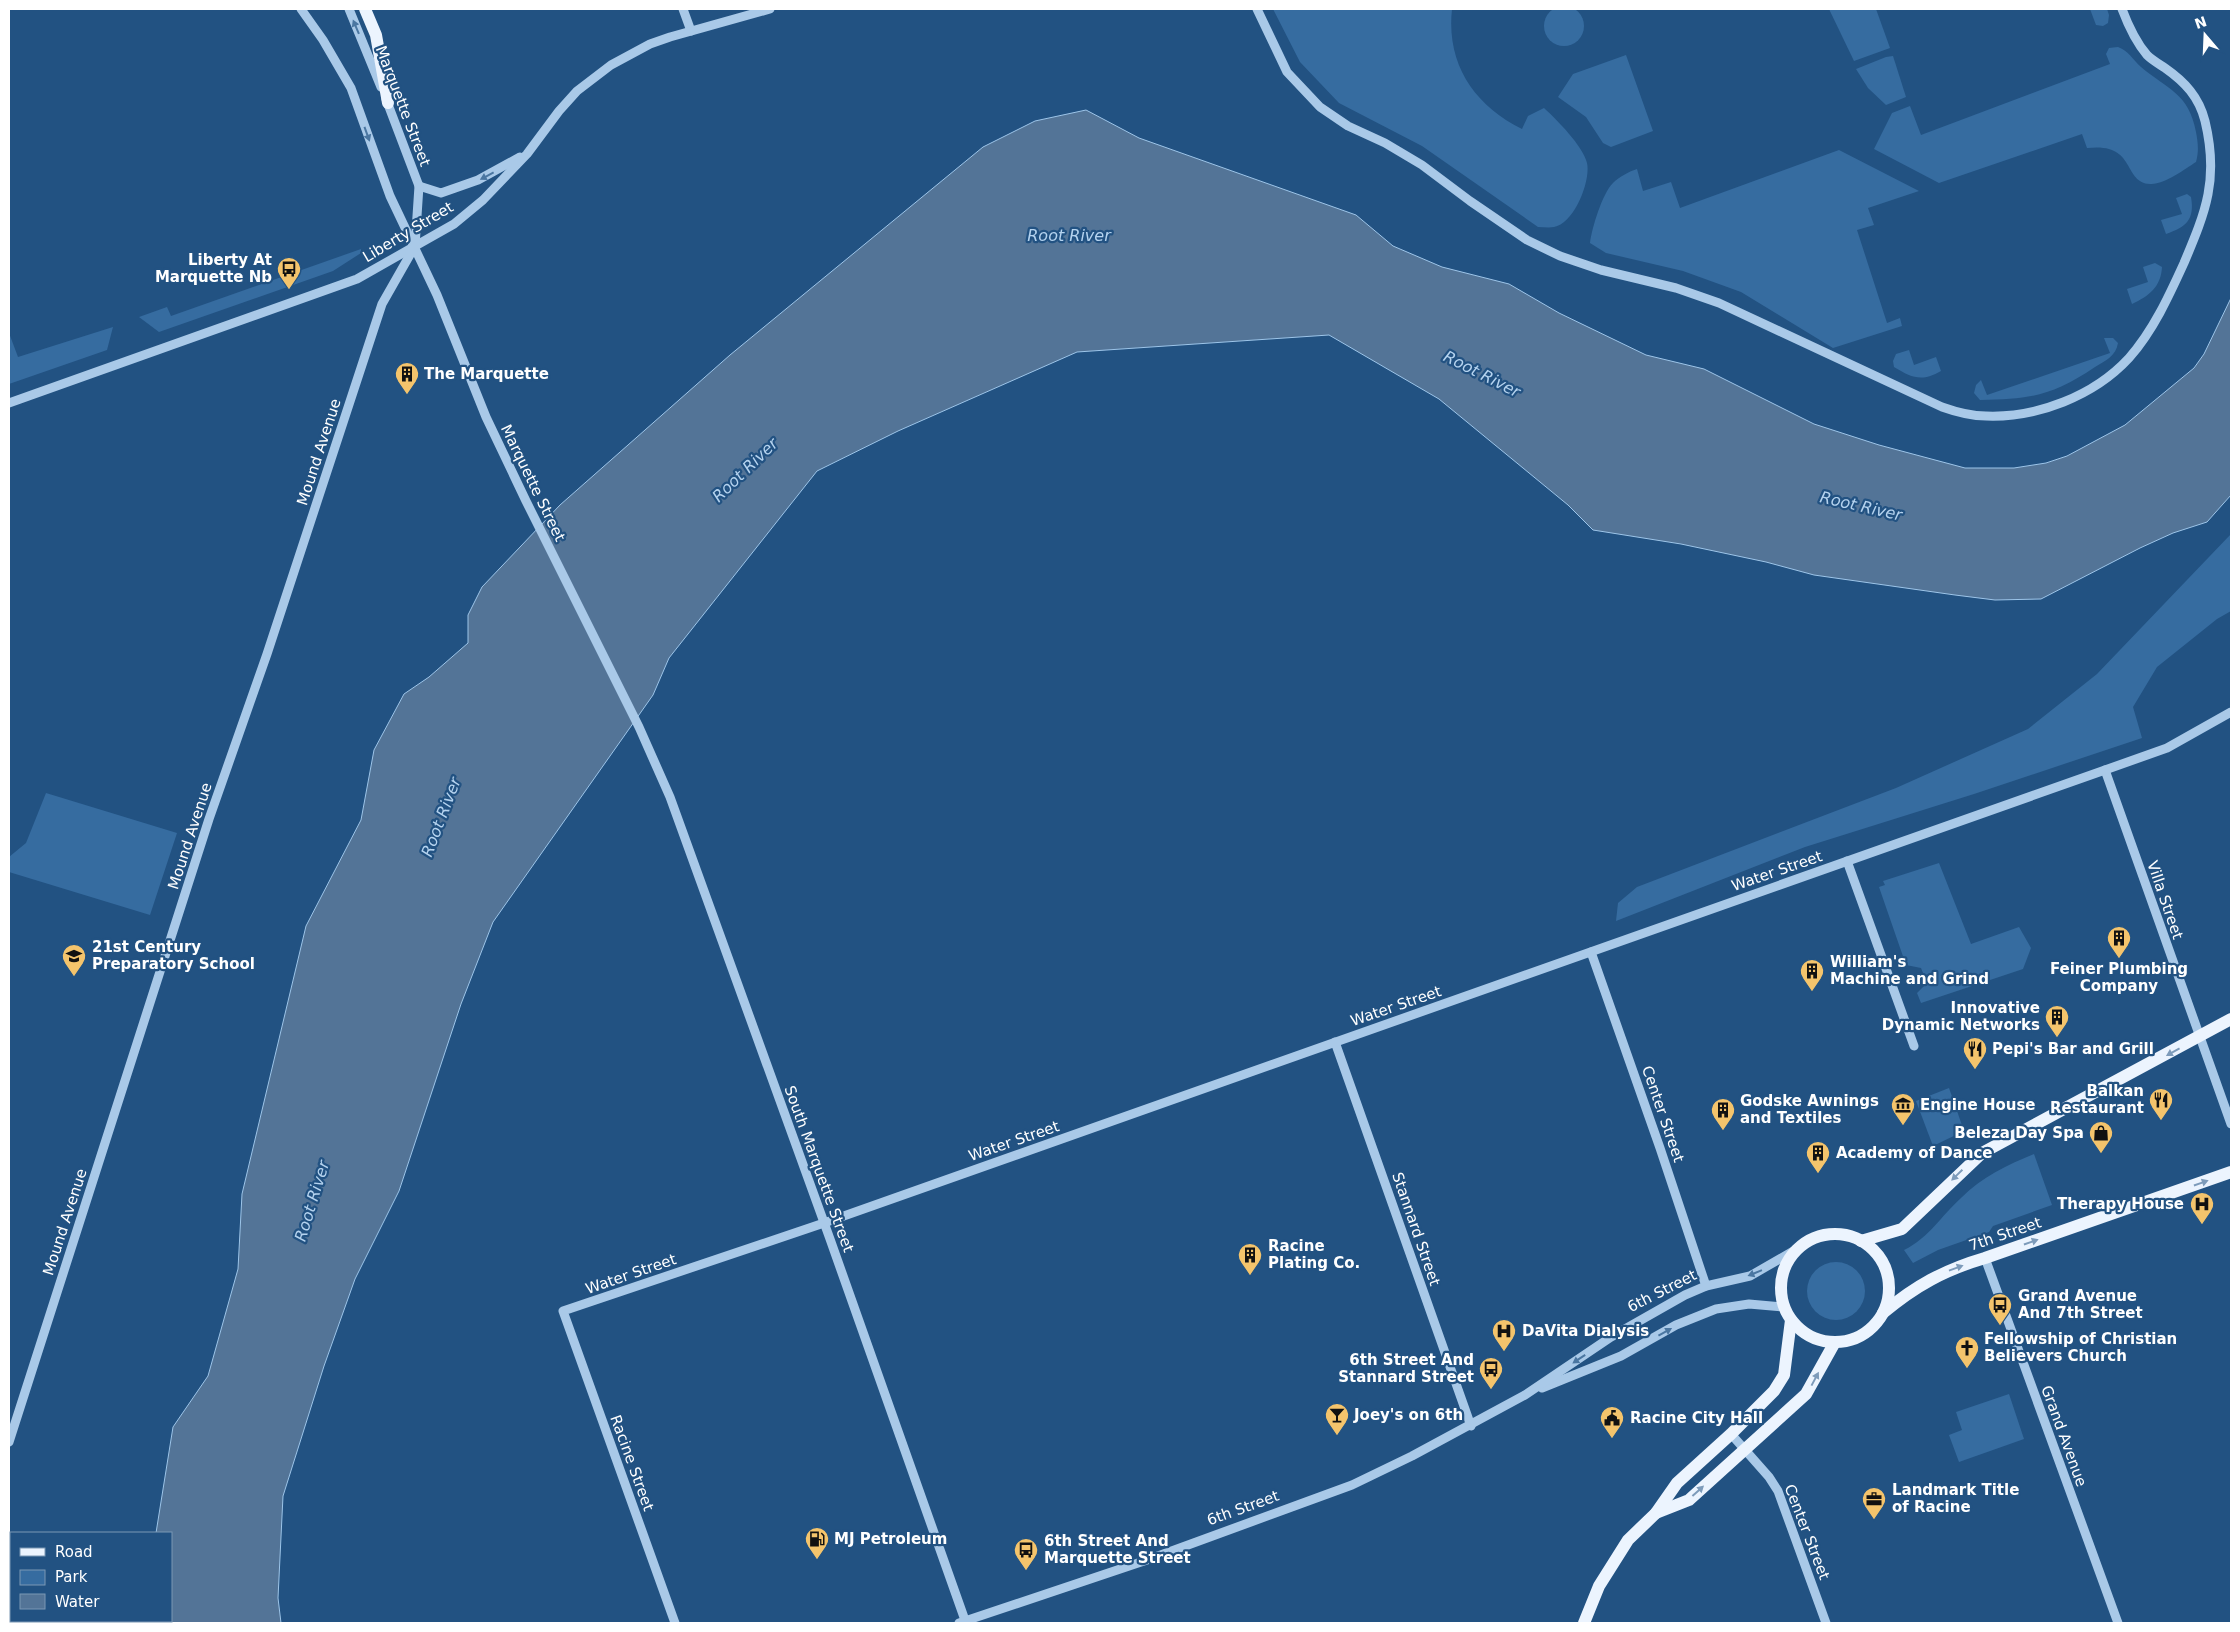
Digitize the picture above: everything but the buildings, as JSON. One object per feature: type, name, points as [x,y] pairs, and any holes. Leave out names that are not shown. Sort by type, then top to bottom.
[{"type":"main road","points":[[365,9],[376,35],[388,103]]},
{"type":"main road","points":[[1861,1241],[1902,1230],[1982,1153],[2231,1019]]},
{"type":"main road","name":"7th Street","points":[[1883,1313],[1902,1297],[1955,1267],[2231,1172]]},
{"type":"main road","points":[[1839,1234],[1861,1241],[1878,1256],[1888,1277],[1888,1299],[1883,1313],[1871,1328],[1858,1337],[1834,1342],[1810,1336],[1790,1320],[1784,1307],[1781,1291],[1782,1276],[1788,1262],[1797,1249],[1816,1237],[1839,1234]]},
{"type":"main road","points":[[1584,1623],[1599,1586],[1628,1540],[1656,1513],[1677,1483],[1731,1434],[1774,1391],[1784,1375],[1790,1320]]},
{"type":"main road","points":[[1656,1513],[1689,1500],[1806,1394],[1834,1342]]},
{"type":"street","name":"Marquette Street","points":[[301,9],[323,40],[351,88],[390,196],[415,246],[486,417],[639,727]]},
{"type":"street","name":"Marquette Street","points":[[348,9],[388,103],[419,186],[415,246]]},
{"type":"street","points":[[683,9],[691,31]]},
{"type":"street","name":"Liberty Street","points":[[9,404],[356,279],[454,224],[483,200],[529,152],[559,111],[594,77],[611,65],[650,44],[770,9]]},
{"type":"street","points":[[1257,9],[1287,72],[1320,107],[1348,126],[1385,143],[1422,165],[1527,240],[1560,256],[1601,270],[1676,288],[1705,298],[1942,408],[1963,414],[1986,416],[2030,412],[2058,404],[2084,392],[2113,374],[2129,358],[2159,315],[2202,220],[2210,194],[2211,177],[2211,156],[2204,119],[2189,87],[2140,47],[2130,31],[2122,9]]},
{"type":"street","points":[[419,186],[441,193],[478,180],[529,152]]},
{"type":"street","name":"Mound Avenue","points":[[9,1442],[206,829],[268,654],[382,304],[415,246]]},
{"type":"street","name":"Water Street","points":[[562,1312],[824,1223],[2167,748],[2231,712]]},
{"type":"street","name":"South Marquette Street","points":[[639,727],[670,797],[824,1223],[963,1623]]},
{"type":"street","name":"Villa Street","points":[[2105,770],[2231,1124]]},
{"type":"street","points":[[1847,861],[1914,1046]]},
{"type":"street","name":"Center Street","points":[[1591,952],[1706,1286]]},
{"type":"street","name":"Stannard Street","points":[[1335,1042],[1471,1426]]},
{"type":"street","name":"6th Street","points":[[963,1623],[1147,1560],[1352,1485],[1471,1426],[1525,1395],[1611,1337],[1706,1286],[1750,1276],[1797,1249]]},
{"type":"street","name":"Grand Avenue","points":[[1985,1258],[2118,1623]]},
{"type":"street","name":"6th Street","points":[[1525,1395],[1621,1356],[1676,1326],[1716,1309],[1749,1304],[1784,1307]]},
{"type":"street","name":"Racine Street","points":[[562,1312],[675,1623]]},
{"type":"street","name":"Center Street","points":[[1731,1434],[1769,1477],[1778,1491],[1826,1623]]},
{"type":"green space","points":[[1564,6],[1578,12],[1584,26],[1578,40],[1564,46],[1550,40],[1544,26],[1550,12]]},
{"type":"green space","points":[[1273,9],[1452,9],[1451,29],[1454,48],[1459,65],[1477,95],[1490,108],[1522,129],[1528,116],[1544,108],[1575,141],[1585,156],[1588,171],[1580,201],[1568,218],[1561,224],[1552,227],[1538,227],[1422,146],[1339,103],[1300,62]]},
{"type":"green space","points":[[1829,9],[1876,9],[1890,48],[1854,61]]},
{"type":"green space","points":[[2090,9],[2107,9],[2109,15],[2108,23],[2103,26],[2096,25]]},
{"type":"green space","points":[[2118,47],[2176,93],[2188,108],[2193,119],[2198,143],[2196,162],[2162,182],[2150,184],[2141,182],[2135,177],[2122,156],[2114,151],[2103,148],[2087,148],[2082,134],[1939,183],[1874,149],[1892,113],[1910,106],[1921,135],[2110,64],[2106,54],[2109,48]]},
{"type":"green space","points":[[1626,55],[1653,131],[1611,147],[1603,143],[1586,117],[1558,97],[1573,74]]},
{"type":"green space","points":[[1893,56],[1906,97],[1886,105],[1868,88],[1856,69]]},
{"type":"green space","points":[[1839,150],[1919,191],[1868,208],[1874,225],[1857,230],[1887,323],[1900,318],[1902,326],[1833,348],[1741,292],[1683,271],[1606,253],[1590,243],[1598,212],[1609,188],[1618,179],[1634,170],[1637,169],[1643,191],[1671,182],[1680,208]]},
{"type":"green space","points":[[2187,194],[2191,197],[2192,205],[2192,212],[2188,222],[2166,234],[2161,220],[2182,214],[2176,198]]},
{"type":"green space","points":[[361,249],[361,253],[333,271],[159,332],[139,317],[167,307],[171,316]]},
{"type":"green space","points":[[2155,263],[2162,267],[2157,285],[2144,298],[2132,304],[2127,289],[2148,282],[2143,267]]},
{"type":"green space","points":[[113,327],[107,350],[9,384],[9,333],[18,357]]},
{"type":"green space","points":[[2104,338],[2113,338],[2118,343],[2112,355],[2080,377],[2053,390],[2027,397],[1980,400],[1974,393],[1976,385],[1981,380],[1987,395],[2110,353]]},
{"type":"green space","points":[[1909,350],[1914,365],[1936,357],[1941,371],[1928,377],[1917,377],[1906,374],[1894,367],[1893,361],[1896,354]]},
{"type":"green space","points":[[2231,534],[2231,611],[2217,619],[2157,667],[2133,707],[2142,738],[1974,794],[1805,847],[1616,921],[1618,903],[1637,887],[1896,788],[2028,729],[2097,674]]},
{"type":"green space","points":[[46,793],[177,833],[150,915],[9,872],[9,857],[26,843]]},
{"type":"green space","points":[[1939,863],[1971,944],[2019,927],[2031,948],[2023,969],[1921,1003],[1917,993],[1927,983],[1921,968],[1906,965],[1879,887],[1885,885],[1883,881]]},
{"type":"green space","points":[[1949,1088],[1964,1131],[1933,1146],[1916,1101]]},
{"type":"green space","points":[[2034,1154],[2052,1205],[1993,1226],[1989,1232],[1938,1250],[1913,1263],[1904,1250],[1928,1233],[1969,1191],[1995,1172]]},
{"type":"green space","points":[[1836,1262],[1847,1264],[1860,1275],[1865,1291],[1863,1302],[1852,1315],[1836,1320],[1825,1318],[1812,1307],[1807,1291],[1809,1280],[1820,1267]]},
{"type":"green space","points":[[2009,1394],[2024,1439],[1959,1462],[1949,1435],[1962,1430],[1956,1412]]},
{"type":"water","name":"Root River","points":[[1086,110],[1139,138],[1356,215],[1393,246],[1442,267],[1509,284],[1559,313],[1646,355],[1704,369],[1814,424],[1879,445],[1965,468],[2014,468],[2046,463],[2067,456],[2125,425],[2194,368],[2204,354],[2231,298],[2231,495],[2207,522],[2173,533],[2140,548],[2041,599],[1995,600],[1814,575],[1766,562],[1681,544],[1593,530],[1568,505],[1439,399],[1329,335],[1077,352],[898,431],[817,471],[669,658],[653,695],[493,922],[461,1004],[399,1191],[355,1279],[324,1366],[283,1496],[278,1598],[281,1623],[144,1623],[172,1622],[172,1532],[156,1532],[173,1427],[208,1376],[238,1269],[242,1194],[306,926],[361,820],[374,750],[404,694],[429,677],[468,643],[468,615],[482,587],[560,505],[730,355],[983,147],[1035,121]]},
{"type":"place","name":"Liberty At Marquette Nb","points":[[289,290]]},
{"type":"place","name":"The Marquette","points":[[407,395]]},
{"type":"place","name":"Feiner Plumbing Company","points":[[2119,959]]},
{"type":"place","name":"21st Century Preparatory School","points":[[74,977]]},
{"type":"place","name":"William's Machine and Grind","points":[[1812,992]]},
{"type":"place","name":"Innovative Dynamic Networks","points":[[2057,1038]]},
{"type":"place","name":"Pepi's Bar and Grill","points":[[1975,1070]]},
{"type":"place","name":"Balkan Restaurant","points":[[2161,1121]]},
{"type":"place","name":"Engine House","points":[[1903,1126]]},
{"type":"place","name":"Godske Awnings and Textiles","points":[[1723,1131]]},
{"type":"place","name":"Beleza Day Spa","points":[[2101,1154]]},
{"type":"place","name":"Academy of Dance","points":[[1818,1174]]},
{"type":"place","name":"Therapy House","points":[[2202,1225]]},
{"type":"place","name":"Racine Plating Co.","points":[[1250,1276]]},
{"type":"place","name":"Grand Avenue And 7th Street","points":[[2000,1326]]},
{"type":"place","name":"DaVita Dialysis","points":[[1504,1352]]},
{"type":"place","name":"Fellowship of Christian Believers Church","points":[[1967,1369]]},
{"type":"place","name":"6th Street And Stannard Street","points":[[1491,1390]]},
{"type":"place","name":"Joey's on 6th","points":[[1337,1436]]},
{"type":"place","name":"Racine City Hall","points":[[1612,1439]]},
{"type":"place","name":"Landmark Title of Racine","points":[[1874,1520]]},
{"type":"place","name":"MJ Petroleum","points":[[817,1560]]},
{"type":"place","name":"6th Street And Marquette Street","points":[[1026,1571]]}]
